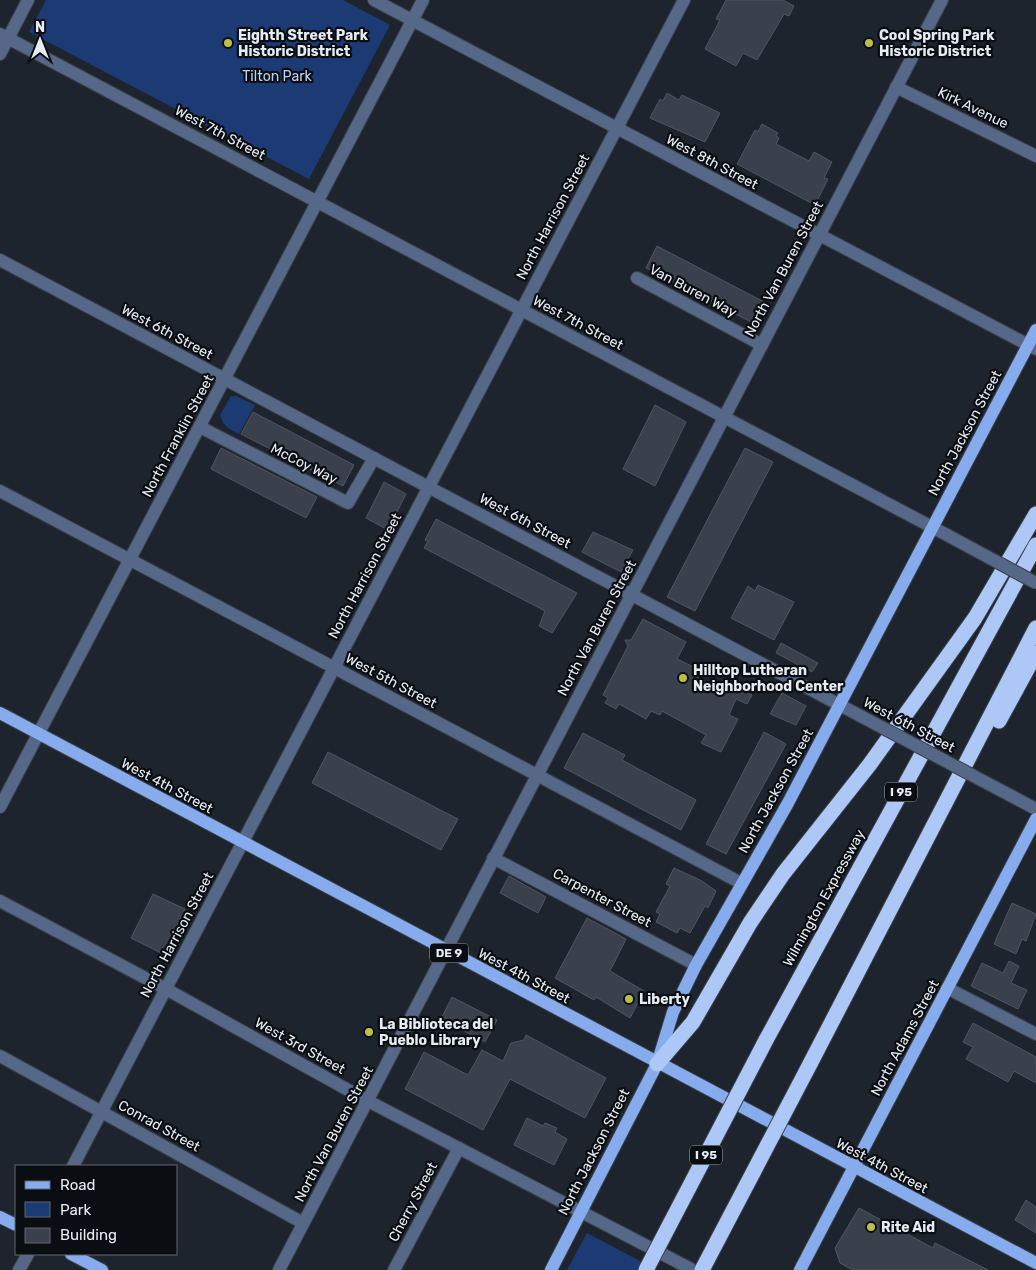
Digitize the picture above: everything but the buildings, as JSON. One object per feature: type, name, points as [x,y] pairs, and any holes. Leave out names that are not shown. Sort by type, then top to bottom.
[{"type":"highway","points":[[657,1064],[693,1022],[750,923],[783,874],[870,764],[975,618],[1036,514]]},
{"type":"highway","name":"Wilmington Expressway","points":[[646,1270],[766,1040],[1036,544]]},
{"type":"highway","points":[[702,1270],[931,834],[1036,628]]},
{"type":"highway","points":[[931,834],[980,757],[1036,653]]},
{"type":"main road","name":"North Jackson Street","points":[[550,1270],[657,1064],[673,1012],[696,965],[788,803],[933,528],[1032,347],[1036,330]]},
{"type":"main road","name":"West 4th Street","points":[[0,713],[446,952],[1036,1264]]},
{"type":"main road","name":"North Adams Street","points":[[800,1270],[1036,819]]},
{"type":"main road","points":[[0,1217],[15,1224]]},
{"type":"main road","points":[[73,1255],[102,1270]]},
{"type":"street","points":[[0,54],[4,36],[28,0]]},
{"type":"street","name":"West 8th Street","points":[[374,0],[1032,347]]},
{"type":"street","name":"North Franklin Street","points":[[0,807],[423,0]]},
{"type":"street","name":"North Harrison Street","points":[[74,1165],[684,0]]},
{"type":"street","name":"North Van Buren Street","points":[[279,1270],[942,0]]},
{"type":"street","name":"West 7th Street","points":[[4,36],[1036,583]]},
{"type":"street","name":"Kirk Avenue","points":[[896,87],[1036,156]]},
{"type":"street","name":"West 6th Street","points":[[0,260],[632,594],[839,706],[1036,808]]},
{"type":"street","name":"Van Buren Way","points":[[637,278],[762,345]]},
{"type":"street","name":"McCoy Way","points":[[200,426],[348,503],[374,458]]},
{"type":"street","name":"West 5th Street","points":[[0,491],[741,883]]},
{"type":"street","name":"Carpenter Street","points":[[493,858],[696,965]]},
{"type":"street","name":"West 3rd Street","points":[[0,901],[166,989],[368,1101],[693,1270]]},
{"type":"street","points":[[948,988],[1036,1034]]},
{"type":"street","name":"Conrad Street","points":[[0,1056],[303,1223]]},
{"type":"street","name":"Cherry Street","points":[[394,1270],[459,1148]]},
{"type":"street","points":[[19,1270],[27,1255]]},
{"type":"green space","name":"Tilton Park","points":[[46,0],[343,0],[390,25],[309,179],[29,32]]},
{"type":"green space","points":[[231,396],[236,396],[255,405],[239,434],[225,425],[220,415]]},
{"type":"green space","points":[[587,1233],[657,1270],[567,1270]]},
{"type":"place","name":"Eighth Street Park Historic District","points":[[228,43]]},
{"type":"place","name":"Cool Spring Park Historic District","points":[[869,43]]},
{"type":"place","name":"Hilltop Lutheran Neighborhood Center","points":[[683,678]]},
{"type":"place","name":"Liberty","points":[[629,999]]},
{"type":"place","name":"La Biblioteca del Pueblo Library","points":[[369,1032]]},
{"type":"place","name":"Rite Aid","points":[[871,1227]]}]
